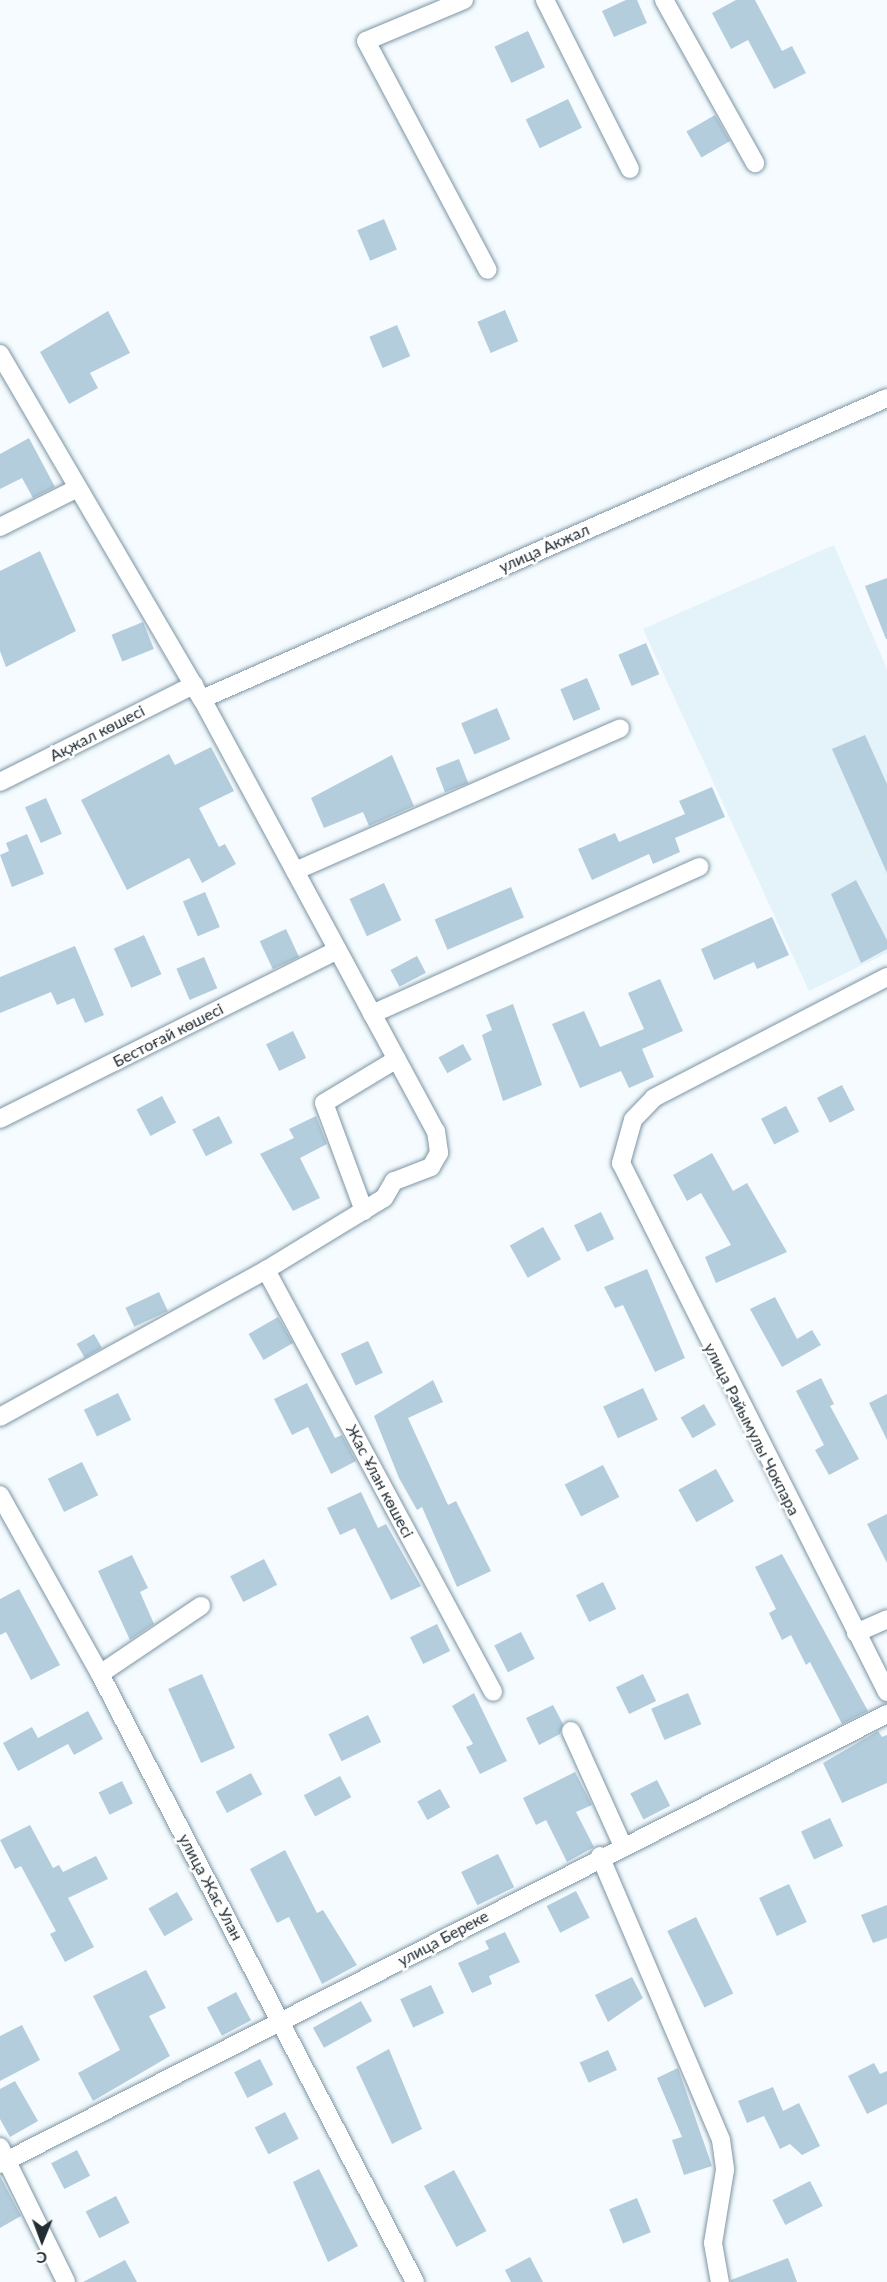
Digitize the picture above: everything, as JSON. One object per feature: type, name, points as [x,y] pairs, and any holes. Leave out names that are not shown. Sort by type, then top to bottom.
[{"type":"street","points":[[464,0],[366,41],[488,270]]},
{"type":"street","points":[[545,0],[630,169]]},
{"type":"street","points":[[664,0],[755,163]]},
{"type":"street","points":[[0,354],[198,692],[336,951],[436,1131],[439,1153],[431,1167],[394,1181],[384,1198],[266,1270],[0,1417]]},
{"type":"street","name":"улица Акжал","points":[[198,692],[887,398]]},
{"type":"street","points":[[0,526],[78,488]]},
{"type":"street","name":"Ақжал көшесі","points":[[0,782],[198,692]]},
{"type":"street","points":[[295,871],[620,728]]},
{"type":"street","points":[[372,1014],[699,867]]},
{"type":"street","name":"Бестоғай көшесі","points":[[0,1119],[336,951]]},
{"type":"street","name":"улица Райымулы Чокпара","points":[[887,977],[654,1098],[633,1120],[621,1163],[887,1692]]},
{"type":"street","points":[[364,1211],[324,1103],[397,1059]]},
{"type":"street","name":"Жас Ұлан көшесі","points":[[266,1270],[493,1692]]},
{"type":"street","name":"улица Жас Улан","points":[[0,1495],[100,1674],[415,2282]]},
{"type":"street","points":[[100,1674],[201,1606]]},
{"type":"street","points":[[856,1633],[887,1619]]},
{"type":"street","name":"улица Береке","points":[[2,2157],[282,2024],[622,1844],[887,1714]]},
{"type":"street","points":[[571,1731],[622,1844]]},
{"type":"street","points":[[600,1856],[721,2140],[725,2170],[713,2242],[720,2282]]},
{"type":"street","points":[[2,2157],[66,2282]]},
{"type":"shaded area","points":[[834,545],[887,669],[887,953],[809,991],[643,629]]},
{"type":"building","points":[[626,0],[637,0],[647,23],[614,37],[602,11]]},
{"type":"building","points":[[736,0],[755,0],[782,51],[792,46],[806,73],[774,89],[748,40],[731,49],[712,13]]},
{"type":"building","points":[[528,31],[545,67],[511,83],[494,47]]},
{"type":"building","points":[[568,99],[582,128],[540,148],[526,120]]},
{"type":"building","points":[[715,115],[730,141],[701,157],[686,132]]},
{"type":"building","points":[[384,219],[397,249],[370,261],[357,230]]},
{"type":"building","points":[[505,310],[518,341],[491,353],[477,322]]},
{"type":"building","points":[[108,311],[130,353],[90,373],[98,388],[69,404],[40,352]]},
{"type":"building","points":[[397,325],[410,356],[383,368],[369,337]]},
{"type":"building","points":[[29,438],[55,487],[33,498],[22,478],[0,489],[0,454]]},
{"type":"building","points":[[40,551],[76,631],[6,667],[0,651],[0,571]]},
{"type":"building","points":[[887,578],[887,639],[886,639],[865,586]]},
{"type":"building","points":[[143,622],[154,649],[122,662],[111,635]]},
{"type":"building","points":[[646,643],[659,674],[632,686],[618,655]]},
{"type":"building","points":[[587,678],[600,709],[574,721],[560,689]]},
{"type":"building","points":[[497,708],[510,739],[474,755],[461,723]]},
{"type":"building","points":[[865,735],[887,784],[887,873],[832,749]]},
{"type":"building","points":[[211,747],[234,791],[199,808],[219,847],[225,844],[236,864],[202,883],[189,858],[127,890],[81,800],[169,754],[175,765]]},
{"type":"building","points":[[392,755],[414,806],[369,826],[363,812],[324,828],[311,798]]},
{"type":"building","points":[[459,759],[468,783],[445,792],[436,768]]},
{"type":"building","points":[[712,787],[725,817],[675,838],[680,852],[653,864],[649,854],[592,880],[578,849],[615,833],[619,842],[685,814],[679,801]]},
{"type":"building","points":[[46,798],[62,834],[41,843],[25,807]]},
{"type":"building","points":[[27,834],[44,874],[12,887],[0,855],[9,851],[6,843]]},
{"type":"building","points":[[856,880],[887,940],[887,949],[861,963],[831,894]]},
{"type":"building","points":[[384,883],[401,920],[367,936],[350,899]]},
{"type":"building","points":[[511,887],[524,917],[447,950],[435,919]]},
{"type":"building","points":[[205,892],[220,927],[198,936],[183,901]]},
{"type":"building","points":[[772,917],[789,955],[757,969],[754,962],[714,980],[701,949]]},
{"type":"building","points":[[286,929],[299,957],[273,969],[260,941]]},
{"type":"building","points":[[144,935],[161,974],[131,988],[114,948]]},
{"type":"building","points":[[75,946],[104,1015],[85,1023],[74,998],[57,1005],[51,992],[0,1013],[0,977]]},
{"type":"building","points":[[417,956],[426,973],[399,987],[391,970]]},
{"type":"building","points":[[204,957],[217,988],[190,1000],[176,969]]},
{"type":"building","points":[[660,979],[683,1031],[642,1049],[654,1077],[629,1088],[621,1071],[580,1088],[552,1024],[584,1011],[600,1047],[644,1029],[628,993]]},
{"type":"building","points":[[513,1004],[542,1085],[503,1101],[482,1035],[492,1030],[486,1015]]},
{"type":"building","points":[[293,1031],[306,1058],[279,1071],[266,1044]]},
{"type":"building","points":[[463,1044],[472,1060],[447,1073],[439,1058]]},
{"type":"building","points":[[842,1085],[855,1110],[830,1123],[817,1098]]},
{"type":"building","points":[[162,1096],[176,1122],[150,1136],[136,1110]]},
{"type":"building","points":[[786,1106],[799,1132],[774,1145],[761,1119]]},
{"type":"building","points":[[219,1116],[233,1143],[206,1156],[192,1130]]},
{"type":"building","points":[[316,1116],[327,1144],[300,1158],[320,1198],[293,1211],[260,1154],[294,1138],[289,1129]]},
{"type":"building","points":[[712,1153],[733,1191],[747,1183],[787,1252],[716,1283],[705,1257],[731,1245],[701,1193],[687,1201],[673,1175]]},
{"type":"building","points":[[601,1212],[614,1239],[587,1252],[574,1225]]},
{"type":"building","points":[[543,1227],[561,1259],[528,1278],[510,1245]]},
{"type":"building","points":[[647,1269],[685,1358],[655,1372],[623,1305],[615,1308],[604,1287]]},
{"type":"building","points":[[159,1292],[168,1311],[134,1327],[125,1308]]},
{"type":"building","points":[[775,1297],[797,1339],[812,1330],[821,1345],[782,1367],[750,1309]]},
{"type":"building","points":[[278,1317],[293,1343],[264,1360],[249,1334]]},
{"type":"building","points":[[94,1334],[102,1348],[85,1358],[77,1344]]},
{"type":"building","points":[[368,1341],[383,1373],[356,1385],[341,1354]]},
{"type":"building","points":[[821,1378],[834,1404],[830,1406],[859,1459],[829,1475],[815,1450],[824,1445],[796,1391]]},
{"type":"building","points":[[433,1380],[443,1402],[408,1418],[448,1505],[456,1501],[491,1571],[457,1587],[422,1507],[417,1510],[399,1478],[374,1416]]},
{"type":"building","points":[[307,1383],[335,1438],[342,1435],[356,1461],[331,1474],[308,1427],[292,1435],[274,1399]]},
{"type":"building","points":[[643,1388],[658,1420],[618,1438],[603,1407]]},
{"type":"building","points":[[118,1393],[131,1420],[97,1437],[84,1410]]},
{"type":"building","points":[[887,1394],[887,1440],[869,1403]]},
{"type":"building","points":[[704,1404],[716,1425],[693,1438],[681,1418]]},
{"type":"building","points":[[82,1462],[98,1495],[64,1512],[48,1479]]},
{"type":"building","points":[[603,1465],[619,1497],[581,1517],[565,1485]]},
{"type":"building","points":[[716,1469],[734,1501],[696,1522],[678,1490]]},
{"type":"building","points":[[361,1492],[378,1528],[386,1524],[421,1586],[391,1600],[355,1528],[340,1535],[327,1508]]},
{"type":"building","points":[[887,1514],[887,1563],[867,1524]]},
{"type":"building","points":[[782,1554],[868,1711],[842,1724],[810,1662],[806,1665],[791,1635],[782,1640],[769,1613],[776,1609],[755,1567]]},
{"type":"building","points":[[132,1555],[148,1588],[140,1592],[154,1624],[130,1640],[98,1571]]},
{"type":"building","points":[[264,1559],[277,1585],[243,1602],[230,1576]]},
{"type":"building","points":[[603,1582],[616,1609],[589,1622],[576,1595]]},
{"type":"building","points":[[19,1589],[60,1665],[31,1680],[6,1632],[0,1635],[0,1599]]},
{"type":"building","points":[[437,1624],[450,1651],[423,1664],[410,1637]]},
{"type":"building","points":[[521,1632],[535,1659],[508,1672],[494,1646]]},
{"type":"building","points":[[202,1674],[235,1748],[201,1763],[168,1689]]},
{"type":"building","points":[[643,1674],[656,1701],[629,1714],[616,1687]]},
{"type":"building","points":[[474,1693],[507,1761],[480,1774],[466,1747],[473,1744],[452,1706]]},
{"type":"building","points":[[688,1693],[701,1724],[664,1740],[651,1709]]},
{"type":"building","points":[[553,1705],[563,1724],[560,1734],[539,1745],[526,1718]]},
{"type":"building","points":[[88,1711],[103,1739],[74,1755],[68,1744],[18,1771],[3,1743],[32,1727],[38,1738]]},
{"type":"building","points":[[368,1715],[381,1742],[342,1761],[328,1734]]},
{"type":"building","points":[[878,1731],[882,1737],[887,1735],[887,1783],[842,1803],[823,1763]]},
{"type":"building","points":[[575,1772],[592,1805],[576,1812],[594,1847],[567,1862],[546,1820],[536,1825],[523,1798]]},
{"type":"building","points":[[251,1773],[262,1794],[227,1813],[216,1792]]},
{"type":"building","points":[[340,1776],[351,1797],[315,1816],[304,1795]]},
{"type":"building","points":[[657,1780],[670,1806],[643,1819],[630,1794]]},
{"type":"building","points":[[122,1781],[133,1803],[110,1815],[99,1792]]},
{"type":"building","points":[[440,1789],[450,1807],[427,1820],[417,1802]]},
{"type":"building","points":[[830,1818],[843,1846],[814,1860],[801,1832]]},
{"type":"building","points":[[30,1825],[53,1868],[59,1865],[63,1872],[96,1856],[108,1879],[68,1898],[94,1947],[65,1962],[50,1934],[56,1931],[21,1866],[15,1869],[0,1840]]},
{"type":"building","points":[[285,1850],[317,1913],[323,1910],[357,1965],[322,1984],[289,1917],[277,1923],[250,1869]]},
{"type":"building","points":[[498,1854],[514,1887],[477,1905],[461,1872]]},
{"type":"building","points":[[789,1884],[807,1922],[777,1936],[759,1898]]},
{"type":"building","points":[[576,1891],[590,1918],[560,1933],[547,1906]]},
{"type":"building","points":[[177,1892],[193,1920],[164,1936],[148,1908]]},
{"type":"building","points":[[887,1905],[887,1938],[873,1943],[861,1915]]},
{"type":"building","points":[[696,1917],[733,1993],[705,2007],[667,1931]]},
{"type":"building","points":[[505,1932],[520,1962],[489,1976],[492,1984],[472,1993],[458,1963],[489,1949],[485,1941]]},
{"type":"building","points":[[146,1970],[166,2008],[149,2016],[170,2056],[93,2101],[78,2073],[120,2050],[93,1996]]},
{"type":"building","points":[[632,1977],[643,1998],[608,2022],[595,1995]]},
{"type":"building","points":[[431,1985],[444,2013],[413,2027],[400,1999]]},
{"type":"building","points":[[236,1992],[251,2020],[222,2036],[207,2007]]},
{"type":"building","points":[[361,2001],[372,2021],[324,2048],[313,2028]]},
{"type":"building","points":[[22,2025],[40,2060],[0,2081],[0,2036]]},
{"type":"building","points":[[389,2049],[422,2129],[392,2144],[356,2067]]},
{"type":"building","points":[[608,2050],[617,2070],[589,2083],[580,2063]]},
{"type":"building","points":[[260,2059],[273,2085],[247,2098],[234,2072]]},
{"type":"building","points":[[874,2063],[880,2074],[887,2071],[887,2104],[867,2114],[848,2076]]},
{"type":"building","points":[[678,2068],[712,2166],[684,2175],[672,2140],[682,2137],[657,2078]]},
{"type":"building","points":[[15,2081],[38,2121],[10,2137],[0,2119],[0,2089]]},
{"type":"building","points":[[773,2087],[783,2111],[799,2103],[820,2146],[802,2155],[790,2144],[780,2149],[764,2116],[747,2123],[738,2101]]},
{"type":"building","points":[[285,2112],[299,2139],[268,2154],[255,2127]]},
{"type":"building","points":[[77,2150],[90,2176],[64,2189],[51,2163]]},
{"type":"building","points":[[319,2169],[358,2246],[328,2262],[293,2182]]},
{"type":"building","points":[[454,2170],[486,2231],[456,2247],[424,2186]]},
{"type":"building","points":[[0,2176],[21,2216],[0,2228]]},
{"type":"building","points":[[810,2181],[823,2206],[785,2225],[773,2200]]},
{"type":"building","points":[[116,2196],[130,2223],[99,2238],[86,2211]]},
{"type":"building","points":[[637,2198],[651,2232],[623,2244],[609,2209]]},
{"type":"building","points":[[530,2257],[543,2282],[511,2282],[505,2270]]},
{"type":"building","points":[[788,2258],[797,2282],[731,2282],[731,2280]]},
{"type":"building","points":[[125,2260],[137,2282],[83,2282]]}]
